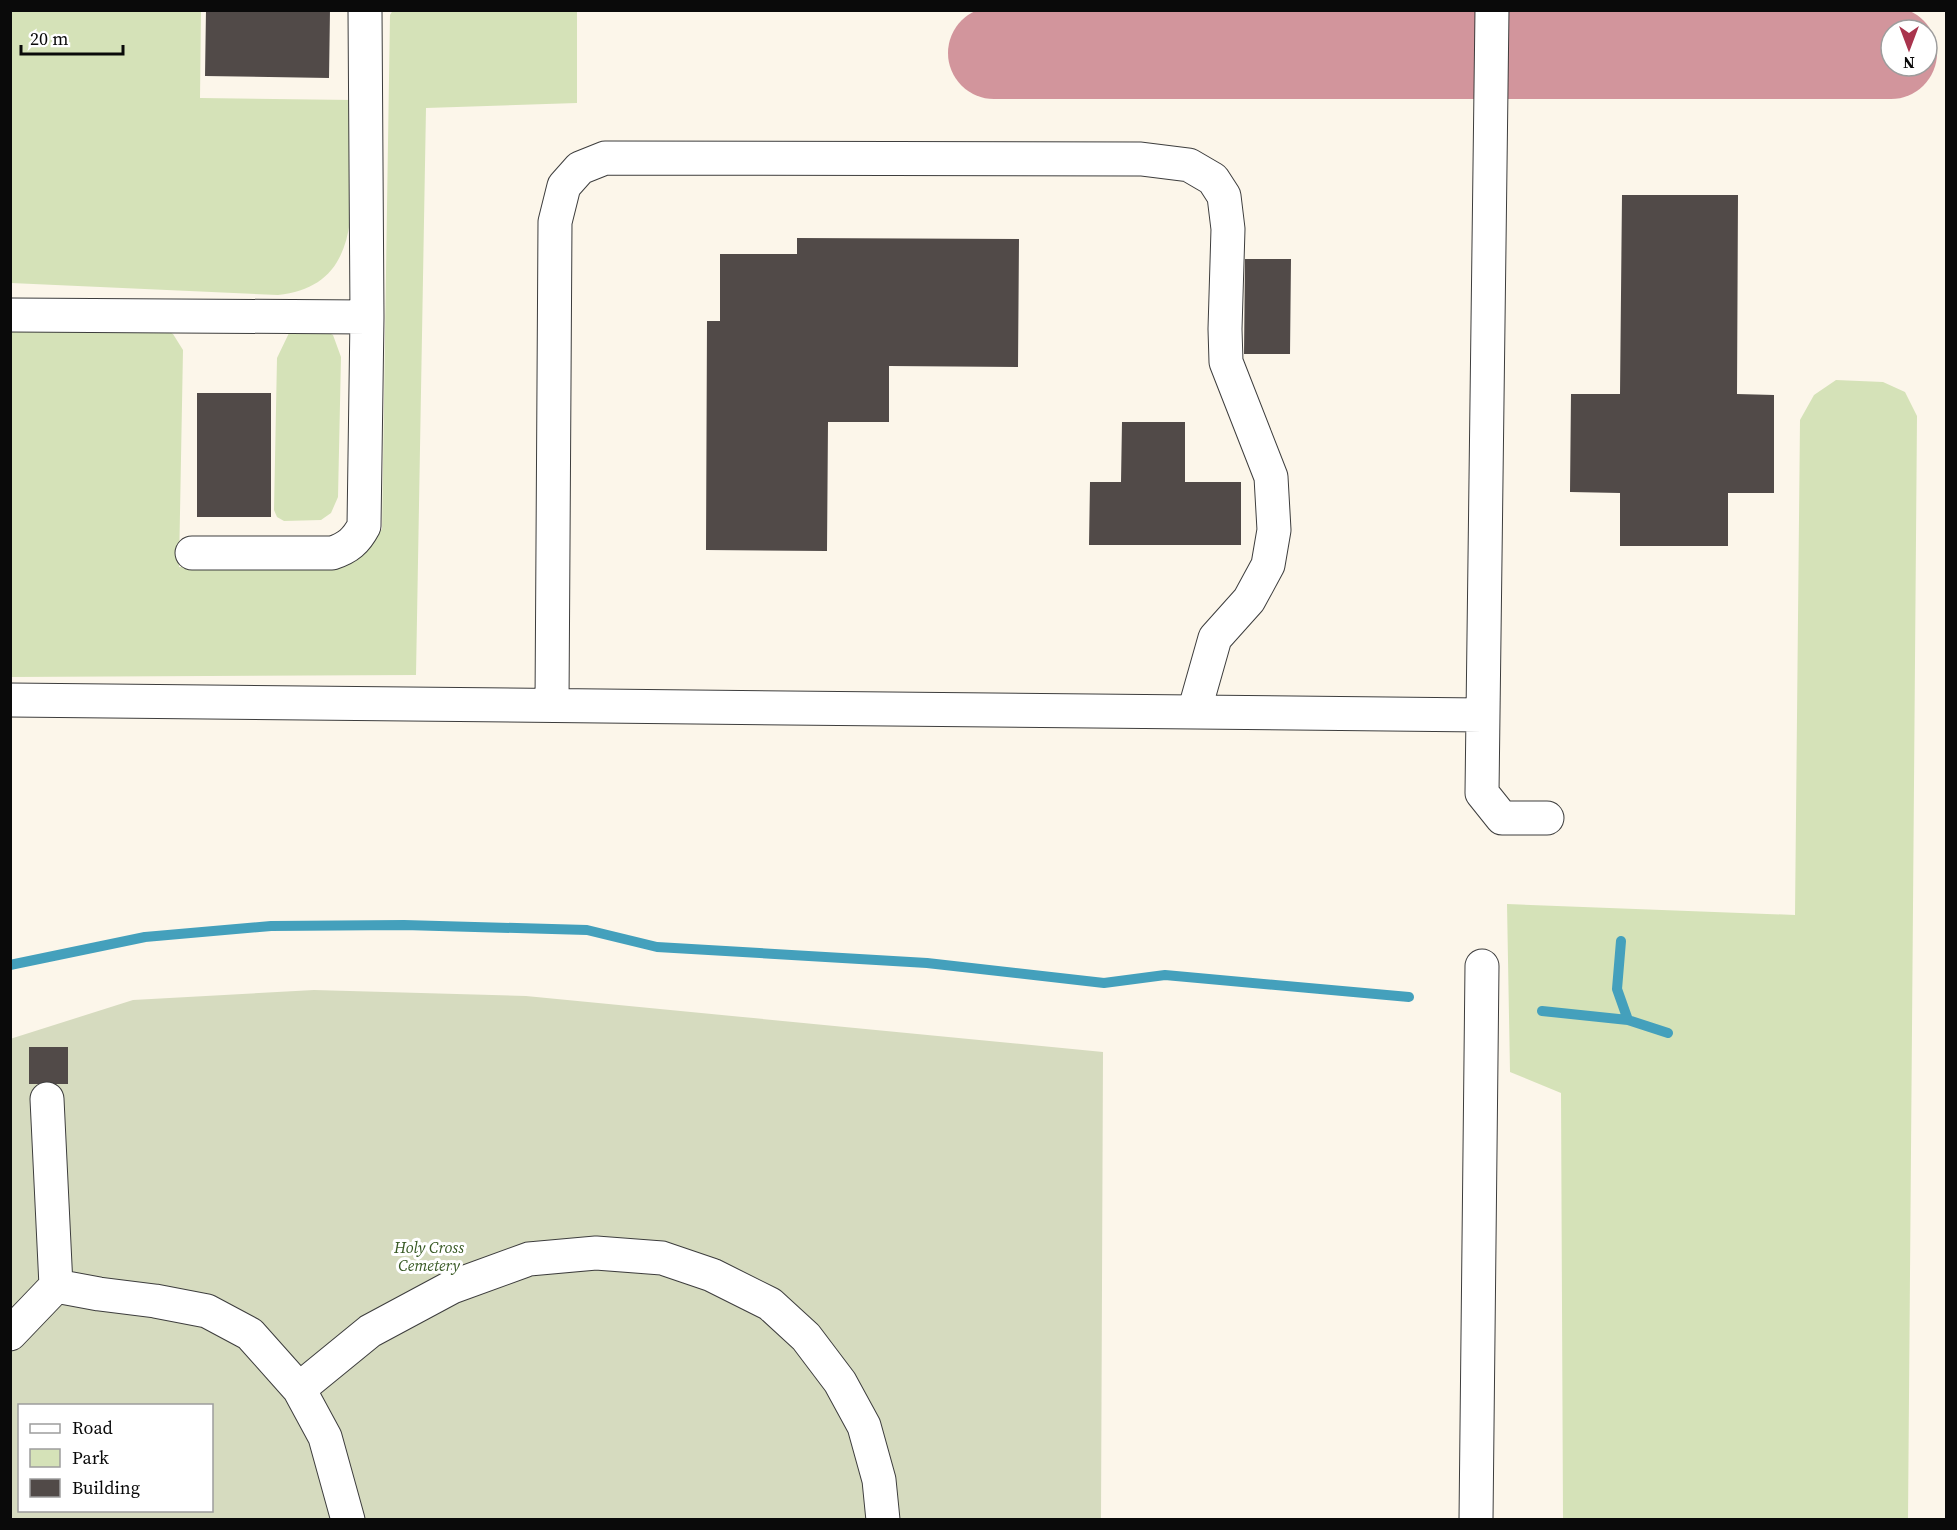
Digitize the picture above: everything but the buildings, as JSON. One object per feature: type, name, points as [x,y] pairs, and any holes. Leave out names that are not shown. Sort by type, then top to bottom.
[{"type":"lane","points":[[192,553],[332,553],[345,549],[357,538],[364,526],[367,317],[365,10]]},
{"type":"lane","points":[[1492,10],[1482,793],[1502,818],[1547,818]]},
{"type":"lane","points":[[552,705],[555,222],[564,186],[580,168],[605,158],[1129,159],[1189,165],[1213,179],[1224,196],[1228,229],[1226,362],[1271,477],[1274,530],[1268,565],[1249,600],[1215,638],[1194,711]]},
{"type":"lane","points":[[10,315],[367,317]]},
{"type":"lane","points":[[10,700],[1482,715]]},
{"type":"lane","points":[[1476,1520],[1482,966]]},
{"type":"lane","points":[[10,1334],[56,1286],[47,1099]]},
{"type":"lane","points":[[299,1389],[370,1331],[452,1287],[529,1259],[596,1252],[662,1258],[712,1275],[770,1304],[806,1336],[840,1382],[864,1426],[879,1480],[883,1520]]},
{"type":"lane","points":[[56,1286],[207,1311],[250,1334],[299,1389],[325,1437],[348,1520]]},
{"type":"green space","points":[[393,10],[577,12],[577,103],[426,108],[416,675],[11,677],[11,324],[156,325],[173,334],[183,350],[179,567],[328,568],[361,555],[382,529],[390,15]]},
{"type":"green space","points":[[11,11],[201,11],[200,98],[353,100],[350,221],[343,251],[329,273],[307,288],[278,295],[11,283]]},
{"type":"green space","points":[[312,325],[333,335],[341,357],[338,497],[331,513],[321,520],[284,521],[277,517],[274,510],[277,358],[289,333]]},
{"type":"green space","points":[[1836,380],[1883,382],[1905,392],[1917,416],[1908,1519],[1563,1519],[1561,1093],[1510,1072],[1507,904],[1795,915],[1800,420],[1814,395]]},
{"type":"green space","name":"Holy Cross Cemetery","points":[[314,990],[526,996],[1103,1052],[1101,1519],[11,1519],[10,1039],[133,1000]]},
{"type":"waterway","points":[[10,965],[145,937],[271,926],[404,925],[587,930],[657,947],[927,963],[1104,983],[1165,975],[1409,997]]},
{"type":"waterway","points":[[1621,941],[1617,989],[1628,1020]]},
{"type":"waterway","points":[[1542,1011],[1628,1020],[1668,1033]]},
{"type":"taxiway","points":[[994,53],[1879,53]]}]
